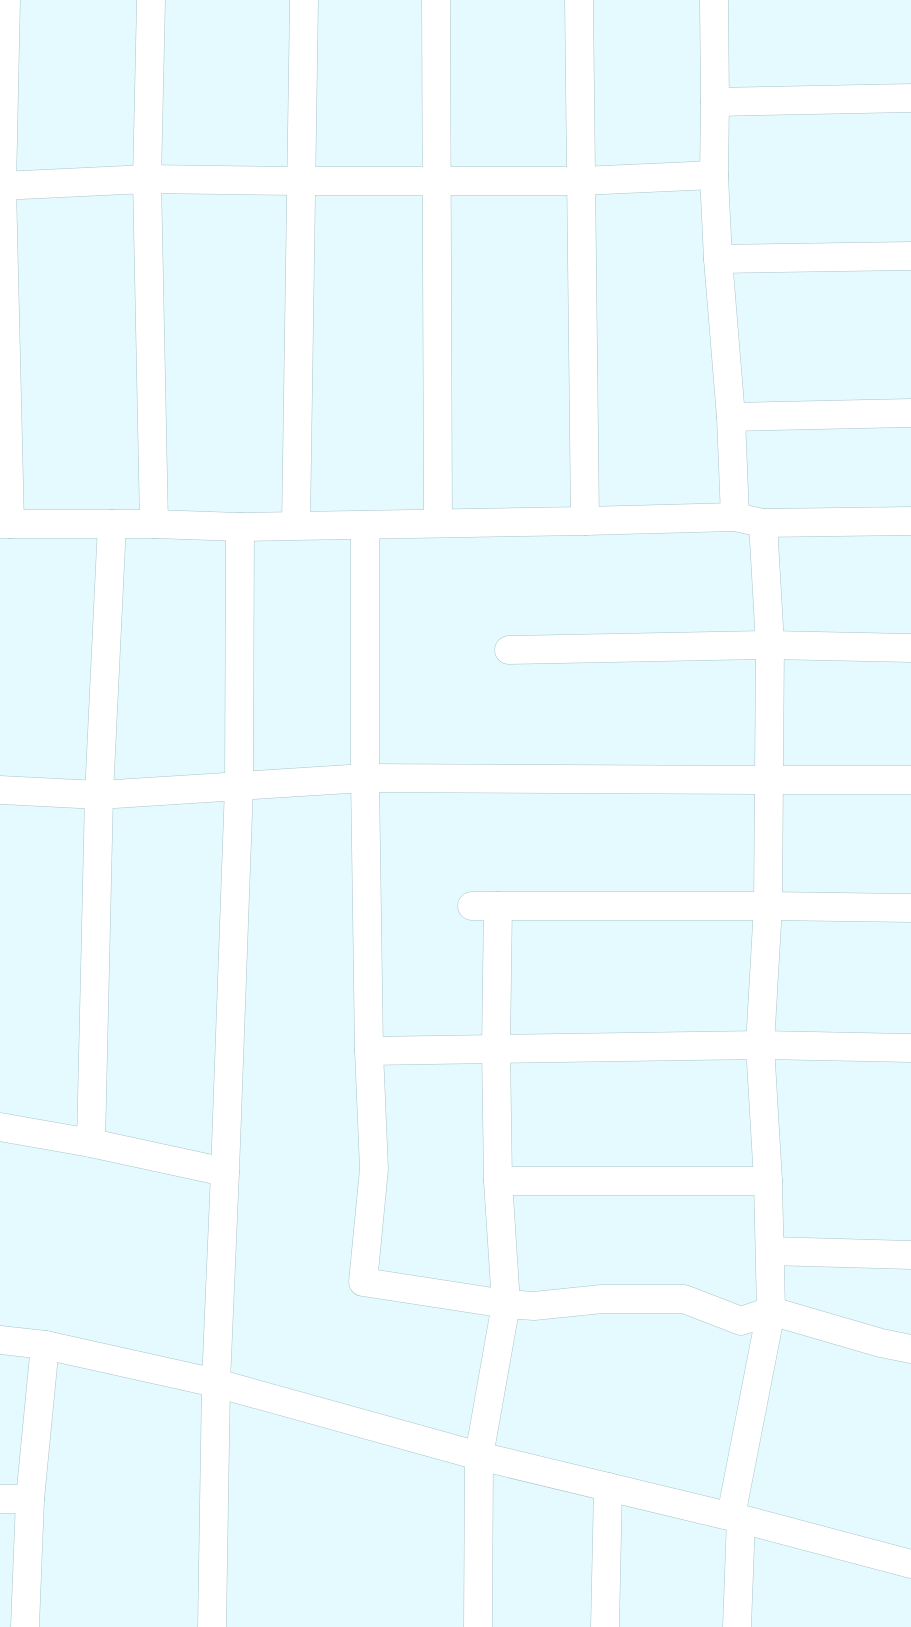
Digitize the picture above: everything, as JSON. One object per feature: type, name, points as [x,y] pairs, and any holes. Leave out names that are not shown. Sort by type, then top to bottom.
[{"type":"street","points":[[6,0],[1,186],[5,524],[154,524],[240,527],[735,517],[763,523],[911,521]]},
{"type":"street","points":[[151,0],[148,179],[154,524]]},
{"type":"street","points":[[296,525],[304,0]]},
{"type":"street","points":[[436,0],[438,523]]},
{"type":"street","points":[[579,0],[586,521]]},
{"type":"street","points":[[714,0],[714,175],[718,259],[731,417],[735,517]]},
{"type":"street","points":[[715,102],[911,98]]},
{"type":"street","points":[[1,186],[148,179],[437,182],[582,181],[714,175]]},
{"type":"street","points":[[718,259],[911,256]]},
{"type":"street","points":[[731,417],[911,413]]},
{"type":"street","points":[[737,1627],[736,1518],[771,1312],[768,1181],[760,1045],[768,906],[770,645],[763,523]]},
{"type":"street","points":[[91,1143],[99,795],[112,524]]},
{"type":"street","points":[[365,525],[369,1050],[374,1169],[364,1282],[506,1304],[534,1306],[602,1299],[684,1299],[741,1321],[771,1312],[881,1343],[911,1349]]},
{"type":"street","points":[[212,1627],[216,1383],[240,786],[240,527]]},
{"type":"street","points":[[509,650],[770,645],[911,648]]},
{"type":"street","points":[[0,790],[99,795],[366,778],[911,780]]},
{"type":"street","points":[[478,1627],[479,1456],[506,1304],[498,1181],[496,1048],[485,906],[911,908]]},
{"type":"street","points":[[369,1050],[760,1045],[911,1048]]},
{"type":"street","points":[[0,1127],[91,1143],[225,1172]]},
{"type":"street","points":[[498,1181],[768,1181]]},
{"type":"street","points":[[770,1251],[911,1255]]},
{"type":"street","points":[[0,1340],[45,1345],[216,1383],[479,1456],[736,1518],[911,1564]]},
{"type":"street","points":[[25,1627],[30,1499],[45,1345]]},
{"type":"street","points":[[605,1627],[608,1487]]},
{"type":"street","points":[[0,1499],[30,1499]]}]
